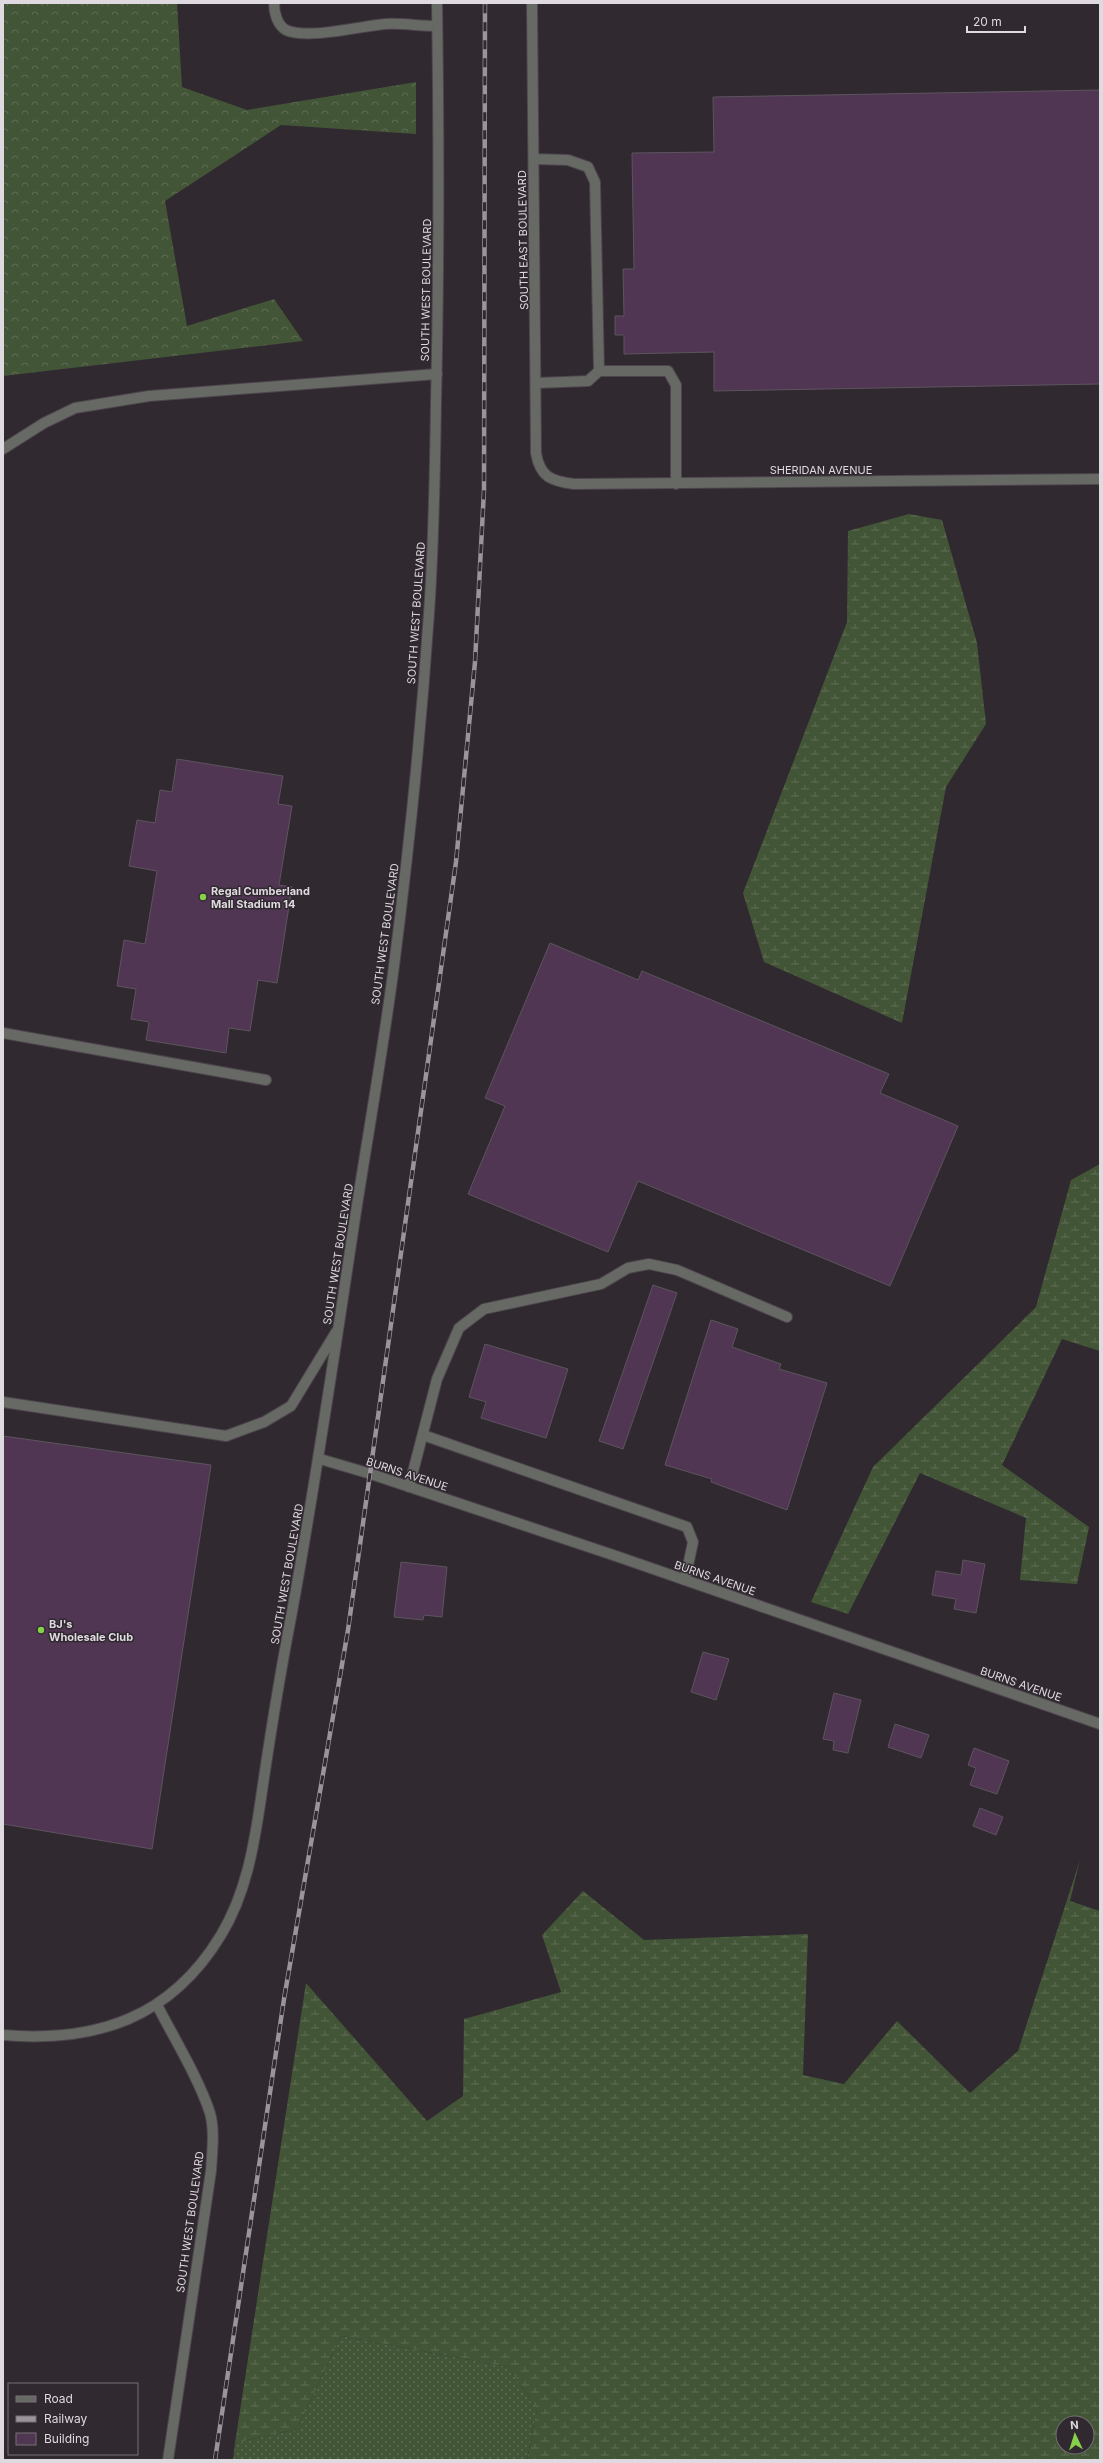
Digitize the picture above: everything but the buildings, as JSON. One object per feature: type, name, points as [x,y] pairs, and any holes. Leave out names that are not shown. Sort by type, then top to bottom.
[{"type":"street","points":[[274,3],[278,21],[286,30],[301,32],[328,32],[386,24],[437,26]]},
{"type":"street","name":"SOUTH WEST BOULEVARD","points":[[168,2460],[211,2171],[212,2134],[210,2114],[202,2094],[157,2005],[188,1978],[220,1938],[232,1914],[244,1884],[258,1823],[288,1633],[320,1459],[394,967],[411,825],[432,572],[439,236],[437,3]]},
{"type":"street","name":"SOUTH EAST BOULEVARD","points":[[532,3],[536,453],[538,462],[545,475]]},
{"type":"street","points":[[534,159],[568,160],[588,167],[595,182],[599,371]]},
{"type":"street","points":[[536,383],[588,381],[599,371],[668,371],[676,385],[676,484]]},
{"type":"street","points":[[3,449],[44,423],[75,408],[149,396],[437,374]]},
{"type":"street","name":"SHERIDAN AVENUE","points":[[545,475],[552,480],[574,484],[1100,480]]},
{"type":"street","points":[[3,1033],[266,1080]]},
{"type":"street","points":[[409,1487],[437,1379],[460,1328],[484,1309],[601,1284],[628,1268],[649,1264],[677,1270],[787,1317]]},
{"type":"street","points":[[3,1402],[226,1436],[264,1422],[291,1406],[339,1327]]},
{"type":"street","points":[[423,1435],[687,1527],[693,1542],[685,1580]]},
{"type":"street","name":"BURNS AVENUE","points":[[320,1459],[409,1487],[685,1580],[1100,1724]]},
{"type":"street","points":[[3,2035],[54,2037],[81,2034],[110,2027],[137,2016],[157,2005]]},
{"type":"green space","points":[[3,3],[177,3],[182,87],[247,110],[416,82],[416,134],[281,125],[165,201],[187,326],[274,299],[303,341],[3,376]]},
{"type":"green space","points":[[909,514],[942,520],[977,643],[986,724],[946,787],[902,1023],[764,962],[743,893],[847,622],[848,531]]},
{"type":"green space","points":[[1100,1164],[1100,1351],[1062,1339],[1002,1465],[1089,1527],[1077,1584],[1020,1580],[1026,1518],[920,1473],[848,1614],[811,1602],[873,1467],[1036,1307],[1071,1180]]},
{"type":"green space","points":[[1080,1860],[1070,1901],[1100,1911],[1100,2460],[527,2460],[537,2409],[508,2367],[341,2336],[297,2429],[235,2443],[306,1983],[427,2121],[463,2096],[464,2019],[561,1992],[542,1935],[583,1891],[644,1940],[808,1934],[803,2075],[844,2084],[897,2021],[970,2093],[1018,2051]]},
{"type":"green space","points":[[341,2336],[508,2367],[537,2409],[527,2460],[233,2460],[235,2443],[297,2429]]},
{"type":"railway","points":[[215,2460],[284,1999],[348,1630],[456,862],[475,662],[484,490],[485,3]]},
{"type":"place","name":"Regal Cumberland Mall Stadium 14","points":[[203,897]]},
{"type":"place","name":"BJ's Wholesale Club","points":[[41,1630]]}]
